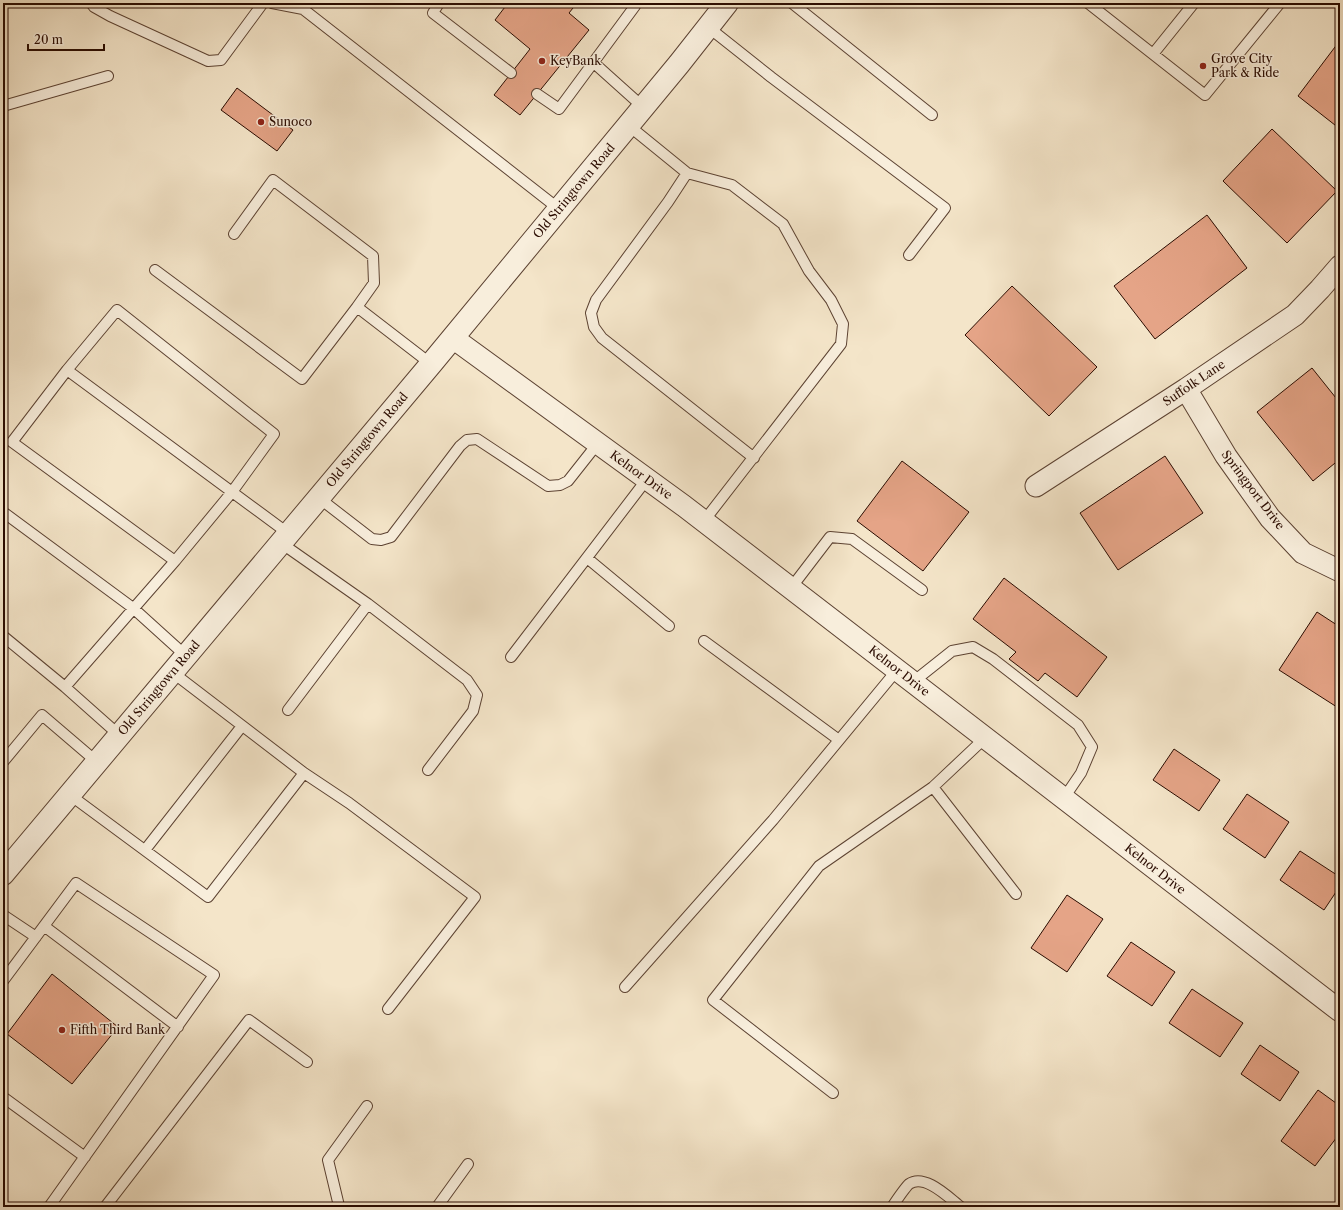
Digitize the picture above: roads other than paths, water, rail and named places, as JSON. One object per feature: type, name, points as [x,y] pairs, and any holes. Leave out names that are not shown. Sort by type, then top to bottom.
[{"type":"street","name":"Old Stringtown Road","points":[[3,874],[453,338],[628,126],[727,3]]},
{"type":"street","name":"Suffolk Lane","points":[[1036,486],[1186,389],[1295,315],[1340,266]]},
{"type":"street","name":"Kelnor Drive","points":[[453,338],[598,443],[791,588],[1340,1011]]},
{"type":"street","name":"Springport Drive","points":[[1186,389],[1226,456],[1270,518],[1303,554],[1340,571]]},
{"type":"lane","points":[[91,3],[94,7],[110,16],[208,61],[221,60],[264,3]]},
{"type":"lane","points":[[272,3],[303,9],[559,209]]},
{"type":"lane","points":[[439,3],[433,13],[511,73]]},
{"type":"lane","points":[[537,94],[559,109],[635,6],[632,3]]},
{"type":"lane","points":[[792,3],[932,115]]},
{"type":"lane","points":[[1088,3],[1205,95],[1280,3]]},
{"type":"lane","points":[[1153,54],[1194,3]]},
{"type":"lane","points":[[708,27],[771,77],[945,208],[909,256]]},
{"type":"lane","points":[[594,63],[643,107]]},
{"type":"lane","points":[[3,106],[108,76]]},
{"type":"lane","points":[[628,126],[687,173],[732,185],[783,224],[809,271],[830,300],[843,324],[841,344],[704,522]]},
{"type":"lane","points":[[687,173],[668,202],[596,300],[591,313],[594,327],[602,338],[754,458]]},
{"type":"lane","points":[[155,270],[302,379],[374,283],[373,256],[274,180],[234,234]]},
{"type":"lane","points":[[357,307],[431,364]]},
{"type":"lane","points":[[65,687],[175,561],[232,492],[274,434],[118,310],[8,441],[175,561]]},
{"type":"lane","points":[[67,370],[232,492],[285,538],[467,680],[477,695],[473,711],[428,770]]},
{"type":"lane","points":[[319,498],[372,538],[381,540],[391,537],[460,446],[467,440],[477,439],[548,486],[560,485],[568,481],[598,443]]},
{"type":"lane","points":[[511,656],[647,480]]},
{"type":"lane","points":[[3,512],[133,608],[179,664],[242,726],[304,773],[349,803],[475,897],[388,1009]]},
{"type":"lane","points":[[791,588],[830,536],[852,539],[922,590]]},
{"type":"lane","points":[[587,558],[669,626]]},
{"type":"lane","points":[[288,710],[368,604]]},
{"type":"lane","points":[[3,636],[65,687],[119,735]]},
{"type":"lane","points":[[704,641],[839,740]]},
{"type":"lane","points":[[625,987],[773,820],[839,740],[905,676],[952,651],[973,647],[993,659],[1078,725],[1092,747],[1081,773],[1064,798]]},
{"type":"lane","points":[[3,762],[42,715],[97,762]]},
{"type":"lane","points":[[145,850],[242,726]]},
{"type":"lane","points":[[833,1093],[713,1000],[819,866],[933,787],[985,738]]},
{"type":"lane","points":[[70,795],[208,897],[304,773]]},
{"type":"lane","points":[[933,787],[1016,894]]},
{"type":"lane","points":[[3,981],[76,883],[214,975],[49,1207]]},
{"type":"lane","points":[[3,915],[36,937]]},
{"type":"lane","points":[[44,926],[178,1027]]},
{"type":"lane","points":[[105,1207],[249,1020],[307,1062]]},
{"type":"lane","points":[[3,1097],[85,1157]]},
{"type":"lane","points":[[338,1207],[328,1160],[367,1106]]},
{"type":"lane","points":[[437,1207],[468,1164]]},
{"type":"lane","points":[[892,1207],[909,1184],[918,1182],[930,1183],[961,1207]]},
{"type":"place","name":"KeyBank","points":[[542,61]]},
{"type":"place","name":"Grove City Park & Ride","points":[[1203,66]]},
{"type":"place","name":"Sunoco","points":[[261,122]]},
{"type":"place","name":"Fifth Third Bank","points":[[62,1030]]}]
